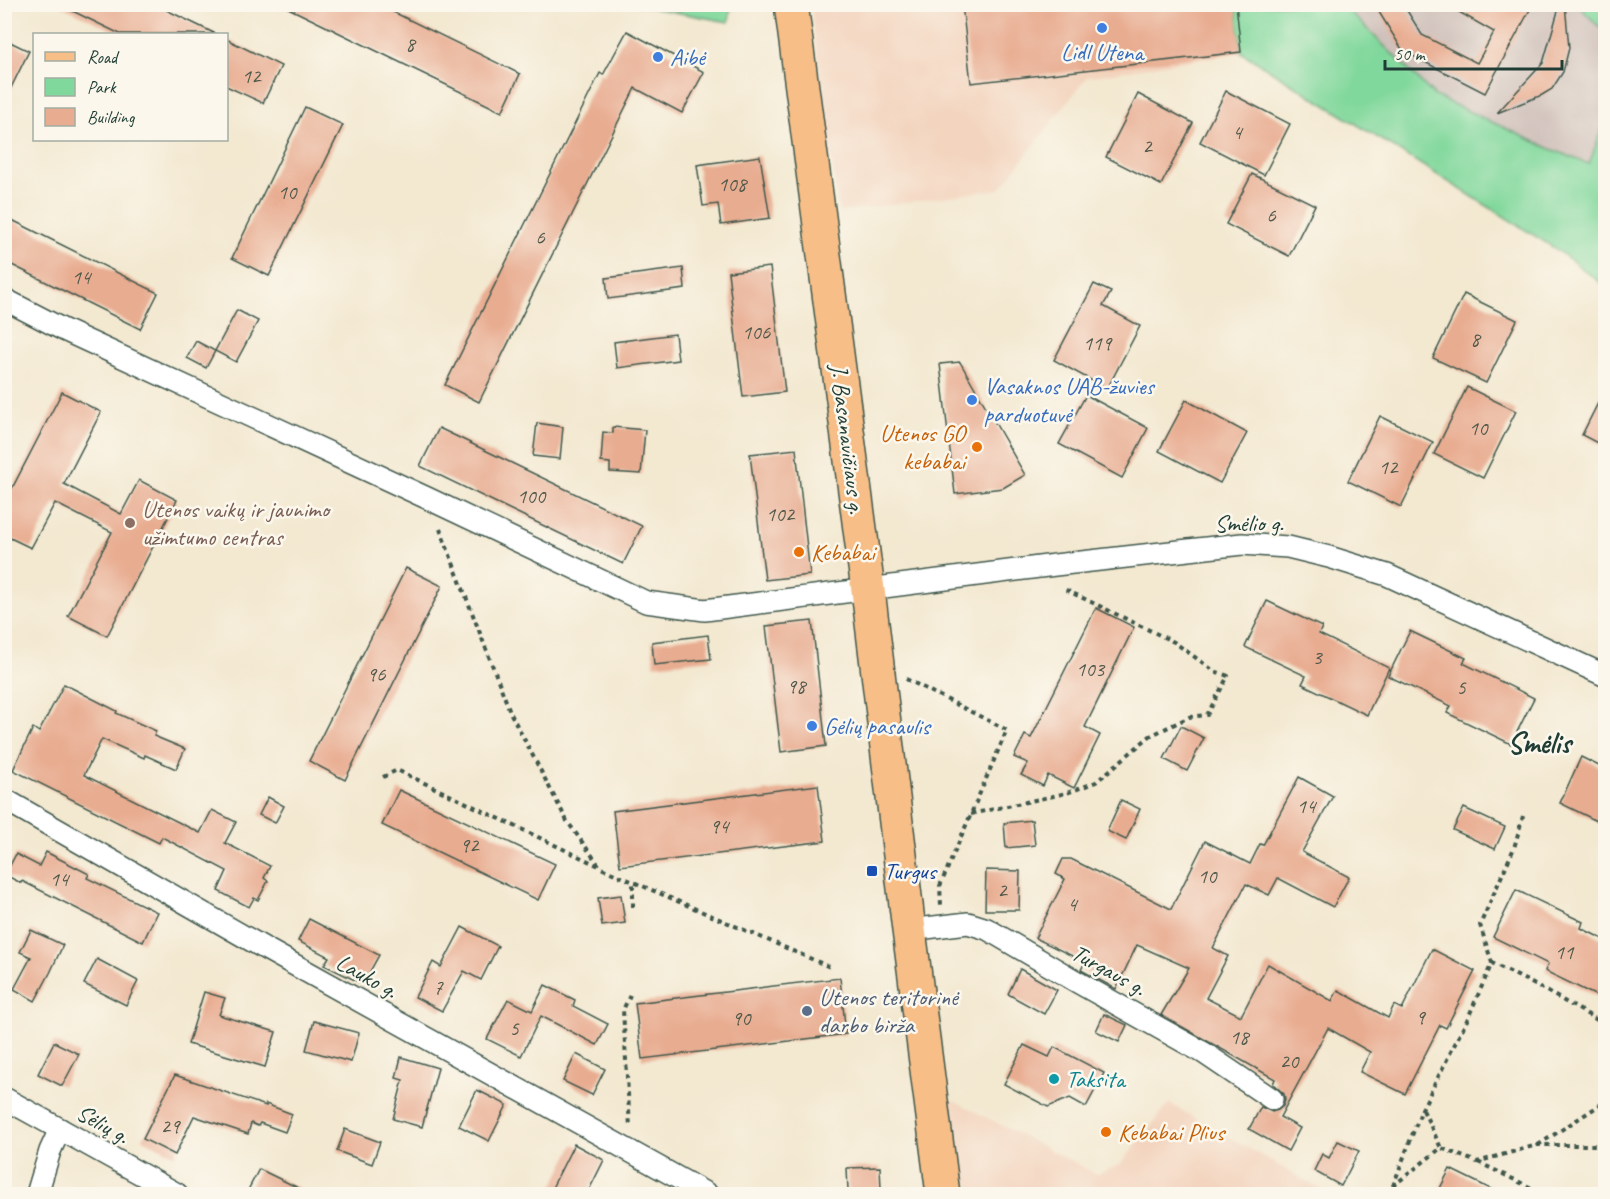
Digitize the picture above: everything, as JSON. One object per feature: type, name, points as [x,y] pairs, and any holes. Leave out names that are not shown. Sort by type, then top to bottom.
[{"type":"main road","name":"J. Basanavičiaus g.","points":[[791,4],[868,590],[943,1194]]},
{"type":"street","name":"Smėlio g.","points":[[4,299],[64,330],[646,602],[705,610],[1055,565],[1242,544],[1288,547],[1387,575],[1605,676]]},
{"type":"street","name":"Lauko g.","points":[[4,799],[266,949],[706,1194]]},
{"type":"street","name":"Turgaus g.","points":[[909,930],[968,923],[987,929],[1204,1053],[1272,1099]]},
{"type":"street","name":"Sėlių g.","points":[[4,1098],[177,1194]]},
{"type":"street","points":[[38,1194],[50,1151],[60,1129]]},
{"type":"path","points":[[427,498],[511,714],[567,821],[601,868]]},
{"type":"path","points":[[971,814],[1067,793],[1096,782],[1150,736],[1189,717],[1207,715],[1228,676],[1214,671],[1174,642],[1056,585]]},
{"type":"path","points":[[905,679],[1007,730],[940,886],[943,926]]},
{"type":"path","points":[[383,777],[397,770],[601,868],[830,967]]},
{"type":"path","points":[[1388,1194],[1422,1109],[1468,1018],[1492,963],[1480,925],[1514,848],[1523,816]]},
{"type":"path","points":[[633,882],[633,907]]},
{"type":"path","points":[[1492,963],[1605,1025]]},
{"type":"path","points":[[622,1147],[630,1130],[623,1010],[630,995]]},
{"type":"path","points":[[1537,1145],[1605,1101]]},
{"type":"path","points":[[1422,1109],[1441,1148],[1477,1162],[1544,1194]]},
{"type":"path","points":[[1477,1162],[1537,1145],[1605,1144]]},
{"type":"path","points":[[1393,1186],[1441,1148]]},
{"type":"shaded area","points":[[810,5],[1236,5],[1241,52],[1087,77],[1000,189],[839,212]]},
{"type":"shaded area","points":[[1343,5],[1578,5],[1605,33],[1605,120],[1590,165],[1435,96]]},
{"type":"shaded area","points":[[947,1097],[1096,1174],[1120,1165],[1169,1103],[1329,1194],[961,1194]]},
{"type":"green space","points":[[636,5],[731,5],[729,22]]},
{"type":"green space","points":[[1236,5],[1343,5],[1435,96],[1589,164],[1605,120],[1605,286],[1556,249],[1241,52]]},
{"type":"green space","points":[[1578,5],[1605,5],[1605,33]]},
{"type":"building","points":[[58,4],[154,4],[214,33],[118,33]]},
{"type":"building","points":[[280,4],[377,4],[520,74],[502,112]]},
{"type":"building","name":"Lidl Utena","points":[[962,4],[1236,4],[1241,52],[971,83]]},
{"type":"building","points":[[1374,4],[1403,4],[1422,35],[1477,63],[1494,32],[1445,4],[1533,4],[1485,93],[1403,51]]},
{"type":"building","points":[[1560,4],[1565,4],[1569,48],[1563,72],[1552,89],[1497,113],[1543,63]]},
{"type":"building","points":[[627,31],[704,72],[682,113],[635,88],[479,402],[445,385],[600,73],[603,75]]},
{"type":"building","points":[[4,39],[29,51],[4,102]]},
{"type":"building","points":[[228,40],[281,66],[263,103],[228,87]]},
{"type":"building","points":[[1226,91],[1290,124],[1264,175],[1200,142]]},
{"type":"building","points":[[1138,94],[1193,123],[1161,185],[1106,157]]},
{"type":"building","points":[[305,107],[343,125],[269,276],[232,258]]},
{"type":"building","points":[[760,156],[770,218],[721,225],[718,204],[703,206],[697,165]]},
{"type":"building","points":[[1252,174],[1315,205],[1289,256],[1226,224]]},
{"type":"building","points":[[10,219],[158,293],[140,329],[4,261],[4,230]]},
{"type":"building","points":[[770,267],[785,392],[743,397],[728,272]]},
{"type":"building","points":[[683,268],[685,289],[608,299],[606,278]]},
{"type":"building","points":[[1094,284],[1111,292],[1103,306],[1140,326],[1107,389],[1054,360]]},
{"type":"building","points":[[1464,294],[1517,320],[1486,383],[1433,358]]},
{"type":"building","points":[[237,310],[258,321],[236,362],[215,351]]},
{"type":"building","points":[[675,334],[678,360],[617,368],[614,342]]},
{"type":"building","points":[[196,341],[215,351],[206,368],[187,358]]},
{"type":"building","points":[[960,362],[1025,475],[1003,488],[955,494],[940,364]]},
{"type":"building","points":[[1467,387],[1516,411],[1483,478],[1434,454]]},
{"type":"building","points":[[1605,389],[1605,447],[1582,435]]},
{"type":"building","name":"Utenos vaikų ir jaunimo užimtumo centras","points":[[62,392],[101,412],[64,484],[121,514],[139,480],[177,500],[107,636],[68,616],[112,532],[55,503],[31,548],[4,535],[4,504]]},
{"type":"building","points":[[1086,395],[1148,428],[1122,478],[1059,444]]},
{"type":"building","points":[[1186,400],[1247,433],[1220,483],[1159,451]]},
{"type":"building","points":[[1380,416],[1433,442],[1401,507],[1348,481]]},
{"type":"building","points":[[537,423],[563,427],[560,459],[533,456]]},
{"type":"building","points":[[613,427],[645,430],[641,474],[610,472],[610,463],[601,462],[603,432],[613,433]]},
{"type":"building","points":[[439,428],[642,526],[623,564],[420,466]]},
{"type":"building","points":[[796,449],[810,575],[765,580],[750,454]]},
{"type":"building","points":[[406,568],[442,586],[345,780],[309,761]]},
{"type":"building","points":[[1267,601],[1322,627],[1319,634],[1389,668],[1367,715],[1302,684],[1306,676],[1245,647]]},
{"type":"building","points":[[1096,608],[1134,627],[1085,727],[1100,735],[1074,788],[1048,775],[1043,786],[1021,775],[1028,763],[1014,757],[1025,735],[1031,738]]},
{"type":"building","points":[[812,621],[826,746],[781,752],[766,626]]},
{"type":"building","points":[[1410,631],[1466,658],[1463,663],[1534,698],[1511,744],[1447,713],[1451,706],[1388,676]]},
{"type":"building","points":[[708,635],[711,659],[654,665],[652,642]]},
{"type":"building","points":[[64,684],[117,711],[116,713],[156,731],[154,736],[185,749],[176,769],[145,755],[144,758],[102,739],[84,775],[200,833],[212,810],[236,822],[225,843],[270,866],[264,878],[268,881],[258,900],[254,898],[249,907],[218,891],[227,871],[162,837],[159,843],[13,770],[33,728],[39,732]]},
{"type":"building","points":[[1181,726],[1204,738],[1187,771],[1164,759]]},
{"type":"building","points":[[1581,757],[1605,769],[1605,825],[1560,803]]},
{"type":"building","points":[[1299,777],[1333,796],[1302,852],[1349,877],[1333,907],[1278,878],[1269,895],[1246,884],[1213,948],[1228,956],[1206,998],[1241,1016],[1268,964],[1332,1001],[1338,990],[1388,1018],[1394,1005],[1402,1009],[1432,949],[1475,971],[1446,1028],[1440,1025],[1405,1094],[1360,1072],[1370,1052],[1328,1028],[1280,1117],[1300,1128],[1288,1151],[1249,1129],[1261,1107],[1272,1112],[1283,1106],[1284,1094],[1273,1084],[1275,1079],[1161,1015],[1189,968],[1137,945],[1116,989],[1081,970],[1085,962],[1035,938],[1065,879],[1056,874],[1063,859],[1071,859],[1171,909],[1205,841],[1250,864],[1260,844],[1263,845]]},
{"type":"building","points":[[818,785],[825,841],[620,866],[613,811]]},
{"type":"building","points":[[399,790],[555,864],[538,900],[382,825]]},
{"type":"building","points":[[268,797],[284,806],[275,823],[259,815]]},
{"type":"building","points":[[1121,800],[1140,809],[1126,840],[1107,831]]},
{"type":"building","points":[[1464,808],[1505,827],[1495,849],[1453,830]]},
{"type":"building","points":[[1032,820],[1035,845],[1006,848],[1004,823]]},
{"type":"building","points":[[46,852],[89,874],[87,878],[157,912],[143,942],[22,881],[21,883],[5,875],[16,854],[39,866]]},
{"type":"building","points":[[986,870],[1020,871],[1019,910],[985,910]]},
{"type":"building","points":[[1516,890],[1583,922],[1581,928],[1605,940],[1605,1000],[1545,971],[1548,964],[1493,937]]},
{"type":"building","points":[[621,895],[625,923],[602,926],[598,898]]},
{"type":"building","points":[[309,919],[379,955],[363,984],[324,965],[329,957],[298,941]]},
{"type":"building","points":[[462,927],[498,946],[481,980],[464,971],[442,1011],[415,997],[433,962],[441,967]]},
{"type":"building","points":[[31,930],[63,945],[35,1001],[14,989],[31,957],[20,952]]},
{"type":"building","points":[[97,959],[138,981],[126,1005],[84,984]]},
{"type":"building","points":[[1020,969],[1057,990],[1044,1014],[1008,994]]},
{"type":"building","points":[[840,978],[846,1034],[642,1059],[635,1003]]},
{"type":"building","points":[[545,985],[575,1000],[573,1006],[608,1024],[597,1045],[541,1016],[521,1056],[487,1039],[508,999],[532,1011]]},
{"type":"building","points":[[204,992],[225,998],[219,1015],[276,1032],[265,1067],[188,1044]]},
{"type":"building","points":[[1104,1014],[1127,1025],[1119,1042],[1096,1031]]},
{"type":"building","points":[[314,1021],[359,1033],[351,1062],[306,1050]]},
{"type":"building","points":[[54,1042],[79,1054],[62,1086],[38,1074]]},
{"type":"building","name":"Taksita","points":[[1024,1045],[1049,1057],[1054,1047],[1104,1073],[1086,1107],[1070,1098],[1048,1107],[1004,1084]]},
{"type":"building","points":[[576,1054],[605,1069],[592,1095],[563,1081]]},
{"type":"building","points":[[401,1057],[438,1068],[422,1127],[393,1119],[403,1080],[396,1078]]},
{"type":"building","points":[[175,1075],[292,1114],[285,1132],[260,1123],[258,1126],[251,1123],[248,1134],[194,1116],[175,1155],[143,1139]]},
{"type":"building","points":[[477,1090],[507,1105],[489,1141],[459,1126]]},
{"type":"building","points":[[345,1129],[380,1142],[372,1164],[337,1151]]},
{"type":"building","points":[[1338,1141],[1359,1151],[1341,1186],[1314,1171],[1322,1154],[1329,1158]]},
{"type":"building","points":[[574,1144],[604,1160],[587,1194],[549,1194]]},
{"type":"building","points":[[880,1167],[881,1189],[848,1191],[847,1168]]},
{"type":"building","points":[[259,1169],[311,1194],[246,1194]]},
{"type":"building","points":[[1450,1169],[1501,1194],[1437,1194]]},
{"type":"place","name":"Lidl Utena","points":[[1102,28]]},
{"type":"place","name":"Aibė","points":[[658,57]]},
{"type":"place","name":"Vasaknos UAB-žuvies parduotuvė","points":[[972,400]]},
{"type":"place","name":"Utenos GO kebabai","points":[[977,447]]},
{"type":"place","name":"Utenos vaikų ir jaunimo užimtumo centras","points":[[130,523]]},
{"type":"place","name":"Kebabai","points":[[799,552]]},
{"type":"place","name":"Gėlių pasaulis","points":[[812,726]]},
{"type":"place","name":"Turgus","points":[[872,871]]},
{"type":"place","name":"Utenos teritorinė darbo birža","points":[[807,1011]]},
{"type":"place","name":"Taksita","points":[[1054,1079]]},
{"type":"place","name":"Kebabai Plius","points":[[1106,1132]]},
{"type":"district","name":"Smėlis","points":[[1539,743]]}]
